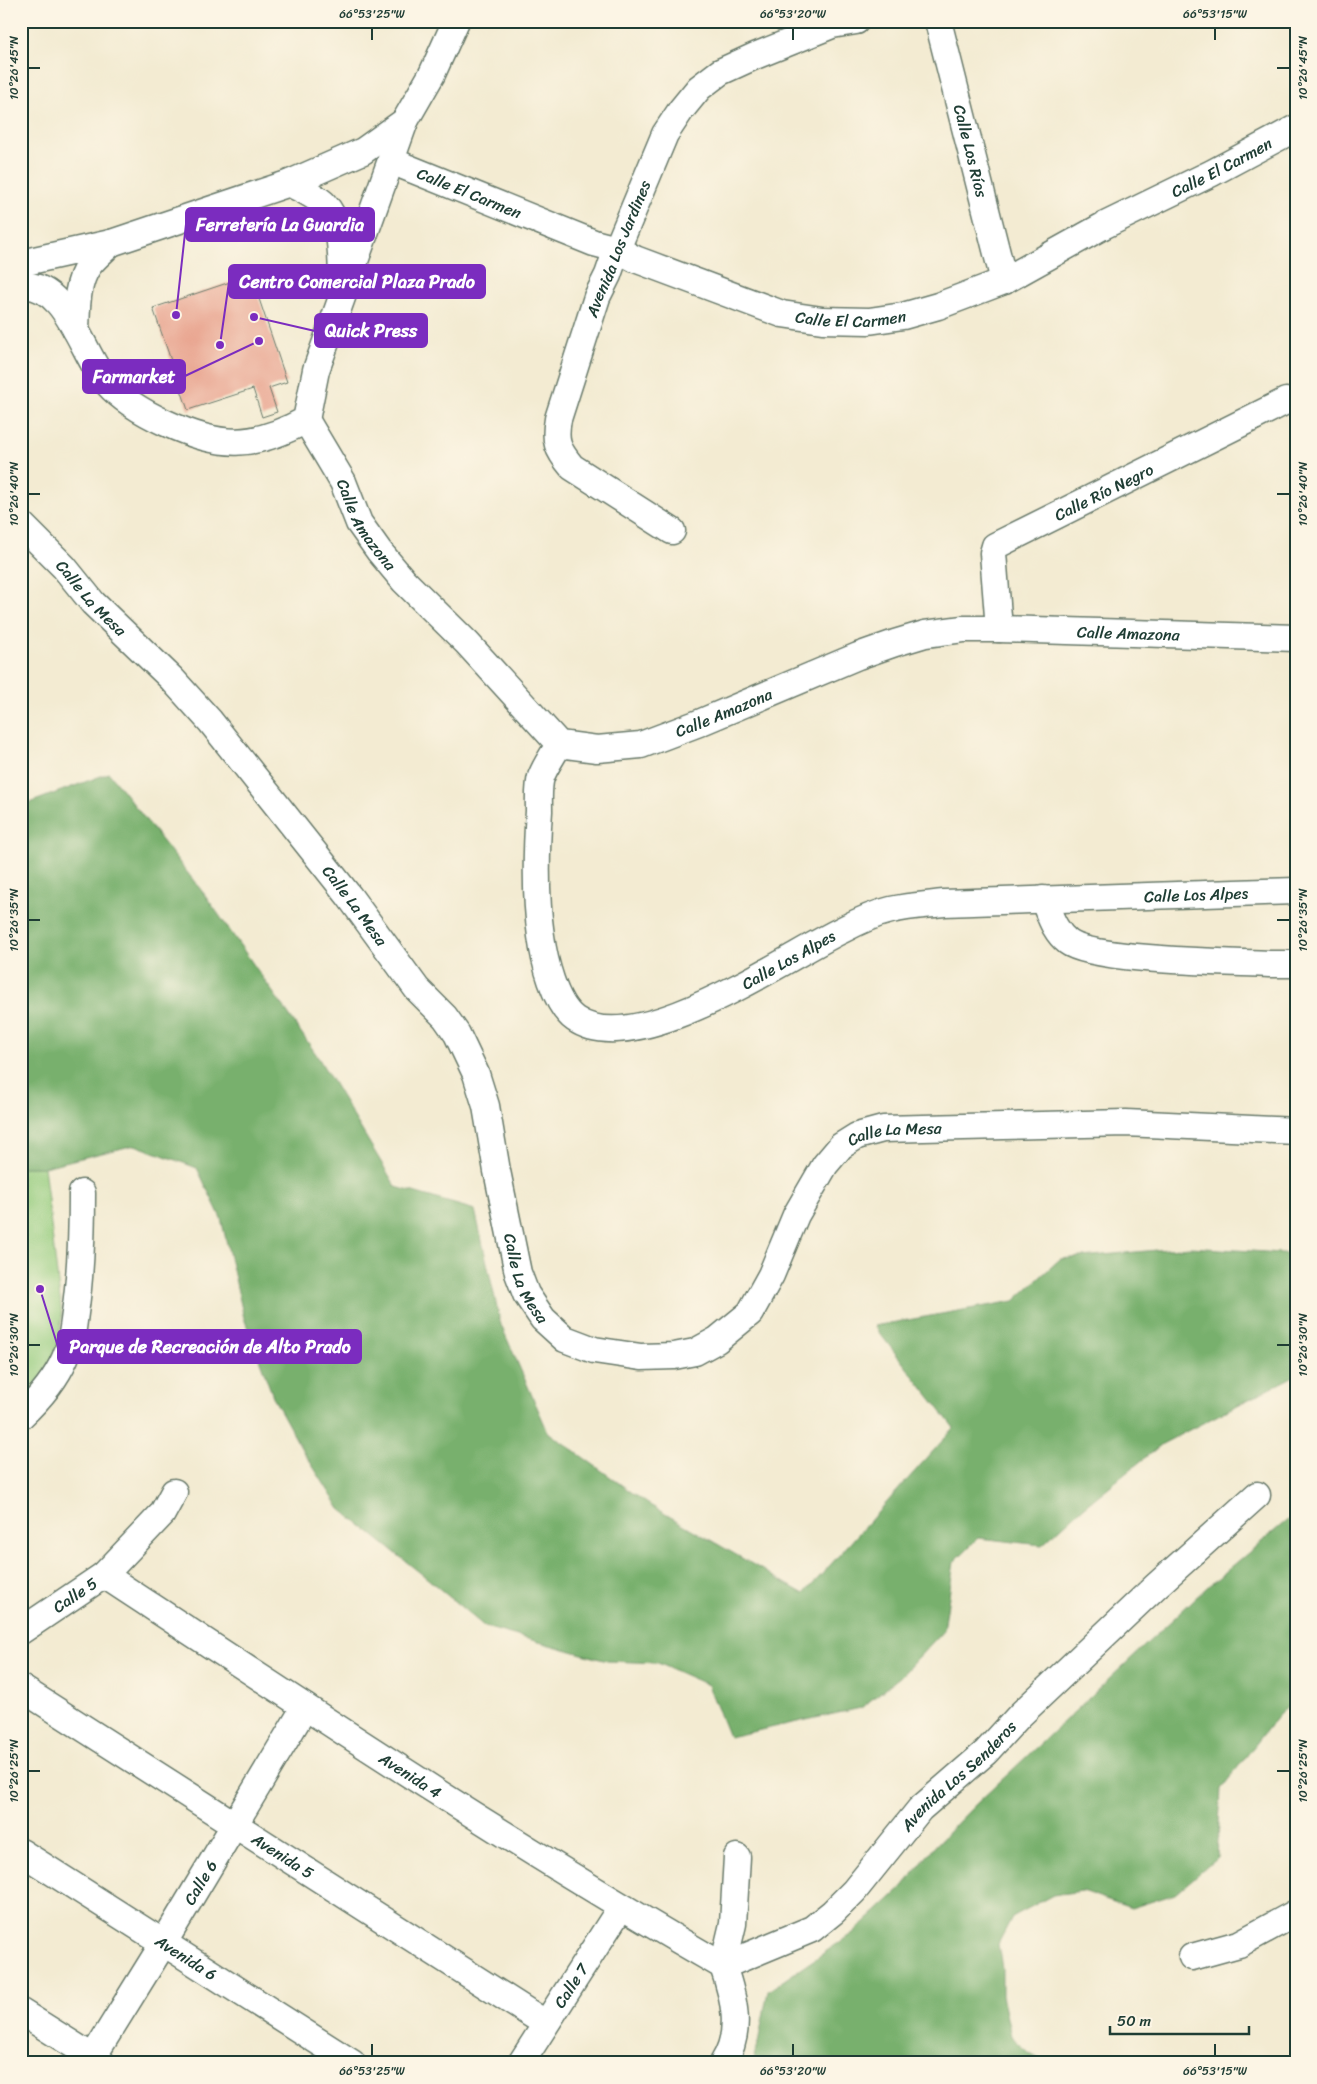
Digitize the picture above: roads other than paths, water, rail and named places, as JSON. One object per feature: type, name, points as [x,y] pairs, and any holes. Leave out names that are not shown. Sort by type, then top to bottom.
[{"type":"street","points":[[21,286],[34,287],[50,293],[76,330],[95,366],[106,382],[119,395],[145,414],[200,438],[228,442],[274,436],[306,420],[316,370],[405,120],[432,74],[456,21]]},
{"type":"street","name":"Avenida Los Jardines","points":[[672,531],[572,466],[560,453],[555,436],[558,419],[597,297],[608,275],[665,134],[698,88],[720,72],[755,56],[832,25],[856,21]]},
{"type":"street","name":"Calle Los Ríos","points":[[938,21],[1004,280]]},
{"type":"street","points":[[21,263],[111,242],[290,183],[363,151],[405,120]]},
{"type":"street","name":"Calle El Carmen","points":[[391,160],[576,235],[617,249],[634,259],[782,314],[822,320],[869,321],[903,316],[938,306],[1004,280],[1104,226],[1212,173],[1296,128]]},
{"type":"street","points":[[290,183],[322,203],[332,216],[338,230],[340,244],[342,293]]},
{"type":"street","points":[[76,330],[79,289],[83,278],[89,266],[111,242]]},
{"type":"street","name":"Calle Río Negro","points":[[999,629],[993,553],[995,546],[1286,401]]},
{"type":"street","name":"Calle Amazona","points":[[306,420],[343,482],[358,523],[378,551],[404,581],[466,643],[559,744],[597,749],[641,745],[700,723],[858,656],[925,634],[963,629],[999,629],[1296,638]]},
{"type":"street","name":"Calle La Mesa","points":[[21,524],[64,567],[93,604],[172,678],[210,721],[349,896],[417,989],[445,1018],[457,1034],[476,1074],[486,1106],[497,1171],[521,1280],[526,1294],[543,1319],[565,1339],[594,1350],[641,1357],[674,1356],[695,1352],[717,1340],[750,1313],[771,1275],[796,1215],[811,1186],[841,1146],[857,1136],[883,1129],[1126,1123],[1296,1131]]},
{"type":"street","name":"Calle Los Alpes","points":[[559,744],[541,778],[536,844],[536,904],[545,964],[564,1007],[574,1018],[591,1026],[632,1028],[655,1024],[709,1002],[842,929],[892,910],[944,903],[1296,891]]},
{"type":"street","points":[[1043,899],[1057,932],[1070,944],[1110,955],[1296,964]]},
{"type":"street","points":[[21,1416],[55,1377],[72,1341],[82,1242],[82,1193]]},
{"type":"street","name":"Calle 5","points":[[21,1631],[104,1575],[162,1514],[174,1492]]},
{"type":"street","name":"Avenida Los Senderos","points":[[723,1966],[812,1929],[833,1912],[854,1890],[920,1809],[986,1752],[1020,1715],[1155,1587],[1257,1495]]},
{"type":"street","name":"Avenida 4","points":[[104,1575],[304,1707],[621,1907],[723,1966]]},
{"type":"street","name":"Avenida 5","points":[[21,1688],[545,2023]]},
{"type":"street","name":"Calle 6","points":[[97,2060],[163,1944],[304,1707]]},
{"type":"street","name":"Avenida 6","points":[[21,1852],[352,2063]]},
{"type":"street","points":[[723,2063],[729,2053],[735,2031],[735,2007],[723,1966],[734,1924],[737,1857]]},
{"type":"street","name":"Calle 7","points":[[521,2063],[621,1907]]},
{"type":"street","points":[[1192,1957],[1239,1944],[1296,1913]]},
{"type":"street","points":[[21,2012],[97,2060]]},
{"type":"place","name":"Ferretería La Guardia","points":[[176,315]]},
{"type":"place","name":"Quick Press","points":[[254,317]]},
{"type":"place","name":"Farmarket","points":[[259,341]]},
{"type":"place","name":"Centro Comercial Plaza Prado","points":[[220,345]]},
{"type":"place","name":"Parque de Recreación de Alto Prado","points":[[40,1289]]}]
